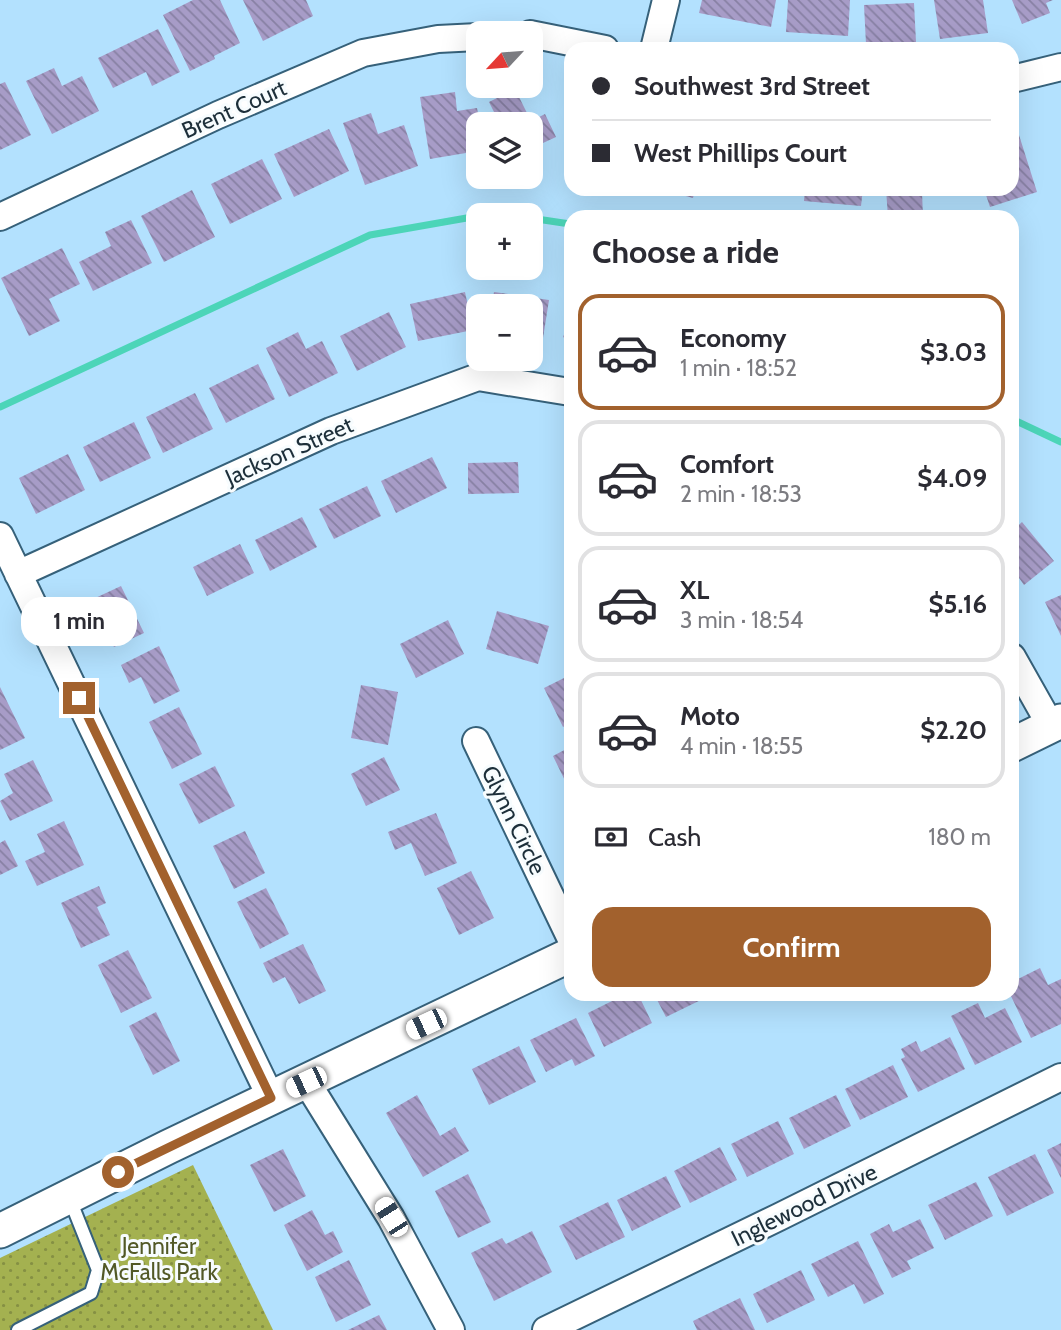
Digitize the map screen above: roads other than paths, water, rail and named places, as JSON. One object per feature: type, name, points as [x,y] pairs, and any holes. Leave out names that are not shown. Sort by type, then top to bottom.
[{"type":"street","points":[[656,42],[666,0]]},
{"type":"street","points":[[543,37],[570,42]]},
{"type":"street","name":"Brent Court","points":[[0,217],[218,115],[363,53],[438,39],[466,38]]},
{"type":"street","points":[[1019,77],[1061,67]]},
{"type":"street","name":"Jackson Street","points":[[18,574],[331,431],[478,377],[564,391]]},
{"type":"street","points":[[0,536],[271,1098]]},
{"type":"street","points":[[1019,668],[1056,724],[1019,742]]},
{"type":"street","name":"Glynn Circle","points":[[476,741],[564,924]]},
{"type":"street","points":[[0,1231],[564,958]]},
{"type":"street","name":"Inglewood Drive","points":[[546,1330],[1061,1077]]},
{"type":"street","points":[[306,1082],[391,1217],[451,1330]]},
{"type":"lane","points":[[18,1330],[91,1293],[98,1270],[68,1196]]},
{"type":"waterway","points":[[0,407],[370,235],[466,218]]},
{"type":"waterway","points":[[543,220],[564,223]]},
{"type":"waterway","points":[[1019,422],[1061,442]]},
{"type":"park label","name":"Jennifer McFalls Park","points":[[159,1259]]}]
